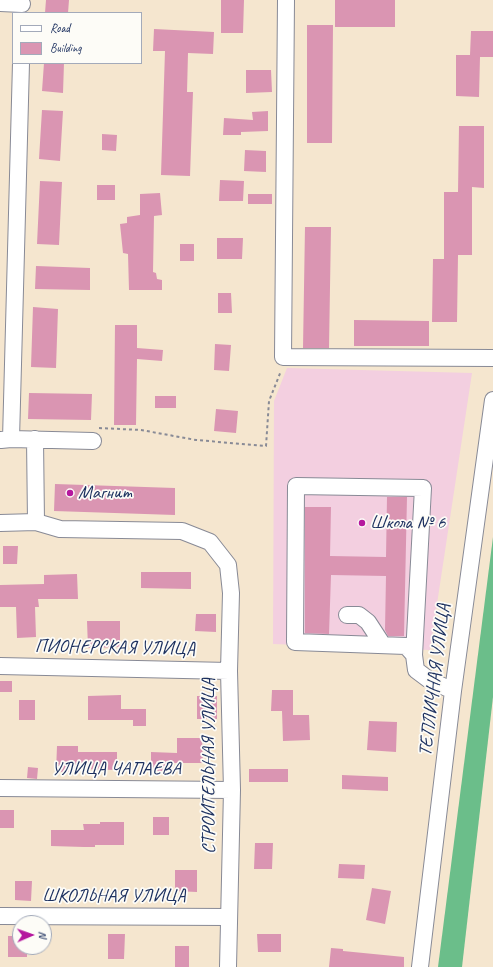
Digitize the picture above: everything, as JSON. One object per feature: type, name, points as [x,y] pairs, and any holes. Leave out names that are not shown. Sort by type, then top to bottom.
[{"type":"street","points":[[286,0],[283,357],[493,358]]},
{"type":"street","points":[[0,3],[22,6]]},
{"type":"street","points":[[21,64],[6,439],[35,439],[94,434]]},
{"type":"street","name":"ТЕПЛИЧНАЯ УЛИЦА","points":[[420,967],[452,691],[493,400]]},
{"type":"street","points":[[0,522],[36,522],[35,439]]},
{"type":"street","points":[[414,655],[406,646],[295,642],[296,486],[423,488],[414,655],[416,670],[428,679],[452,691]]},
{"type":"street","name":"СТРОИТЕЛЬНАЯ УЛИЦА","points":[[36,522],[60,529],[182,531],[210,542],[228,565],[231,592],[229,670],[232,790],[228,967]]},
{"type":"street","points":[[347,615],[359,615],[368,622],[383,645]]},
{"type":"street","name":"ПИОНЕРСКАЯ УЛИЦА","points":[[0,666],[229,670]]},
{"type":"street","name":"УЛИЦА ЧАПАЕВА","points":[[0,788],[232,790]]},
{"type":"street","name":"ШКОЛЬНАЯ УЛИЦА","points":[[0,916],[228,917]]},
{"type":"path","points":[[94,434],[141,430],[196,440],[266,446],[269,401],[283,366]]},
{"type":"shaded area","name":"Школа № 6","points":[[287,368],[472,373],[430,650],[273,644],[274,401]]},
{"type":"green space","points":[[493,537],[493,697],[462,967],[438,967]]},
{"type":"building","points":[[46,0],[69,0],[68,12],[45,12]]},
{"type":"building","points":[[221,0],[244,0],[243,33],[221,33]]},
{"type":"building","points":[[335,0],[395,0],[395,27],[335,27]]},
{"type":"building","points":[[307,25],[333,25],[332,143],[307,143]]},
{"type":"building","points":[[154,29],[214,32],[213,54],[188,53],[187,92],[193,92],[190,176],[161,175],[165,51],[153,51]]},
{"type":"building","points":[[471,31],[493,31],[493,57],[480,57],[479,97],[456,96],[456,55],[470,55]]},
{"type":"building","points":[[44,64],[64,64],[63,93],[42,91]]},
{"type":"building","points":[[246,70],[271,70],[272,92],[246,93]]},
{"type":"building","points":[[42,110],[63,111],[60,161],[39,159]]},
{"type":"building","points":[[268,111],[268,131],[241,132],[241,135],[223,135],[224,118],[253,120],[252,112]]},
{"type":"building","points":[[459,126],[484,126],[484,188],[472,187],[472,255],[458,255],[457,322],[432,322],[433,259],[444,259],[444,192],[458,192]]},
{"type":"building","points":[[102,134],[117,135],[116,151],[102,150]]},
{"type":"building","points":[[245,150],[266,151],[266,172],[244,171]]},
{"type":"building","points":[[220,180],[244,181],[243,201],[219,201]]},
{"type":"building","points":[[40,181],[62,182],[59,245],[37,244]]},
{"type":"building","points":[[97,185],[115,185],[115,200],[97,200]]},
{"type":"building","points":[[160,193],[162,215],[154,216],[153,272],[156,273],[157,279],[162,280],[162,290],[129,290],[128,254],[123,253],[120,224],[127,223],[127,217],[140,215],[140,194]]},
{"type":"building","points":[[248,194],[272,194],[272,204],[248,204]]},
{"type":"building","points":[[305,227],[331,227],[329,348],[303,348]]},
{"type":"building","points":[[217,238],[243,238],[242,259],[217,259]]},
{"type":"building","points":[[180,244],[194,244],[194,261],[180,261]]},
{"type":"building","points":[[36,266],[90,268],[90,290],[35,289]]},
{"type":"building","points":[[218,293],[231,293],[232,313],[218,313]]},
{"type":"building","points":[[33,307],[58,309],[56,368],[31,367]]},
{"type":"building","points":[[354,320],[429,321],[429,346],[354,346]]},
{"type":"building","points":[[115,325],[137,325],[137,348],[163,350],[162,361],[137,359],[136,425],[114,425]]},
{"type":"building","points":[[215,344],[231,345],[229,371],[214,370]]},
{"type":"building","points":[[29,393],[92,394],[91,420],[28,419]]},
{"type":"building","points":[[155,396],[176,396],[176,408],[155,408]]},
{"type":"building","points":[[216,409],[238,411],[236,433],[214,431]]},
{"type":"building","points":[[55,484],[175,488],[175,515],[54,511]]},
{"type":"building","points":[[387,497],[407,497],[404,636],[388,636],[385,630],[386,576],[331,575],[329,634],[305,633],[305,507],[331,507],[330,556],[386,557]]},
{"type":"building","points":[[3,546],[18,546],[17,564],[3,564]]},
{"type":"building","points":[[141,572],[191,572],[191,589],[141,588]]},
{"type":"building","points":[[77,574],[78,599],[38,599],[39,607],[35,607],[36,637],[17,638],[16,607],[0,607],[0,585],[44,584],[44,575]]},
{"type":"building","points":[[196,614],[216,614],[216,632],[195,631]]},
{"type":"building","points":[[87,621],[120,621],[120,647],[88,648]]},
{"type":"building","points":[[0,681],[12,681],[12,692],[0,692]]},
{"type":"building","points":[[272,690],[293,690],[293,715],[309,715],[310,740],[283,741],[282,711],[271,711]]},
{"type":"building","points":[[121,695],[121,709],[146,709],[146,726],[133,726],[133,720],[88,720],[88,696]]},
{"type":"building","points":[[197,696],[217,696],[217,719],[197,719]]},
{"type":"building","points":[[19,700],[35,700],[35,720],[19,720]]},
{"type":"building","points":[[369,721],[397,722],[396,752],[367,750]]},
{"type":"building","points":[[177,738],[202,738],[203,763],[168,763],[168,771],[151,771],[151,752],[177,753]]},
{"type":"building","points":[[57,746],[78,746],[78,752],[117,752],[117,770],[78,769],[78,772],[56,772]]},
{"type":"building","points":[[28,767],[38,768],[37,779],[27,778]]},
{"type":"building","points":[[249,769],[288,769],[288,782],[249,782]]},
{"type":"building","points":[[342,775],[388,777],[388,791],[342,789]]},
{"type":"building","points":[[0,810],[14,810],[14,828],[0,828]]},
{"type":"building","points":[[153,817],[169,817],[169,835],[153,835]]},
{"type":"building","points":[[100,822],[124,822],[124,845],[95,845],[95,847],[51,846],[51,830],[84,830],[83,824],[100,824]]},
{"type":"building","points":[[255,843],[273,843],[272,869],[254,869]]},
{"type":"building","points":[[339,864],[365,865],[364,879],[338,878]]},
{"type":"building","points":[[175,870],[197,870],[197,892],[175,891]]},
{"type":"building","points":[[15,881],[32,881],[31,901],[15,900]]},
{"type":"building","points":[[372,888],[391,891],[385,924],[366,920]]},
{"type":"building","points":[[108,934],[125,934],[124,959],[108,959]]},
{"type":"building","points":[[257,934],[281,934],[281,952],[258,952]]},
{"type":"building","points":[[8,936],[12,936],[12,955],[27,955],[27,957],[8,957]]},
{"type":"building","points":[[175,946],[189,946],[189,967],[175,967]]},
{"type":"building","points":[[331,948],[343,949],[343,951],[404,957],[404,967],[329,967]]},
{"type":"place","name":"Магнит","points":[[70,493]]},
{"type":"place","name":"Школа № 6","points":[[362,523]]}]
